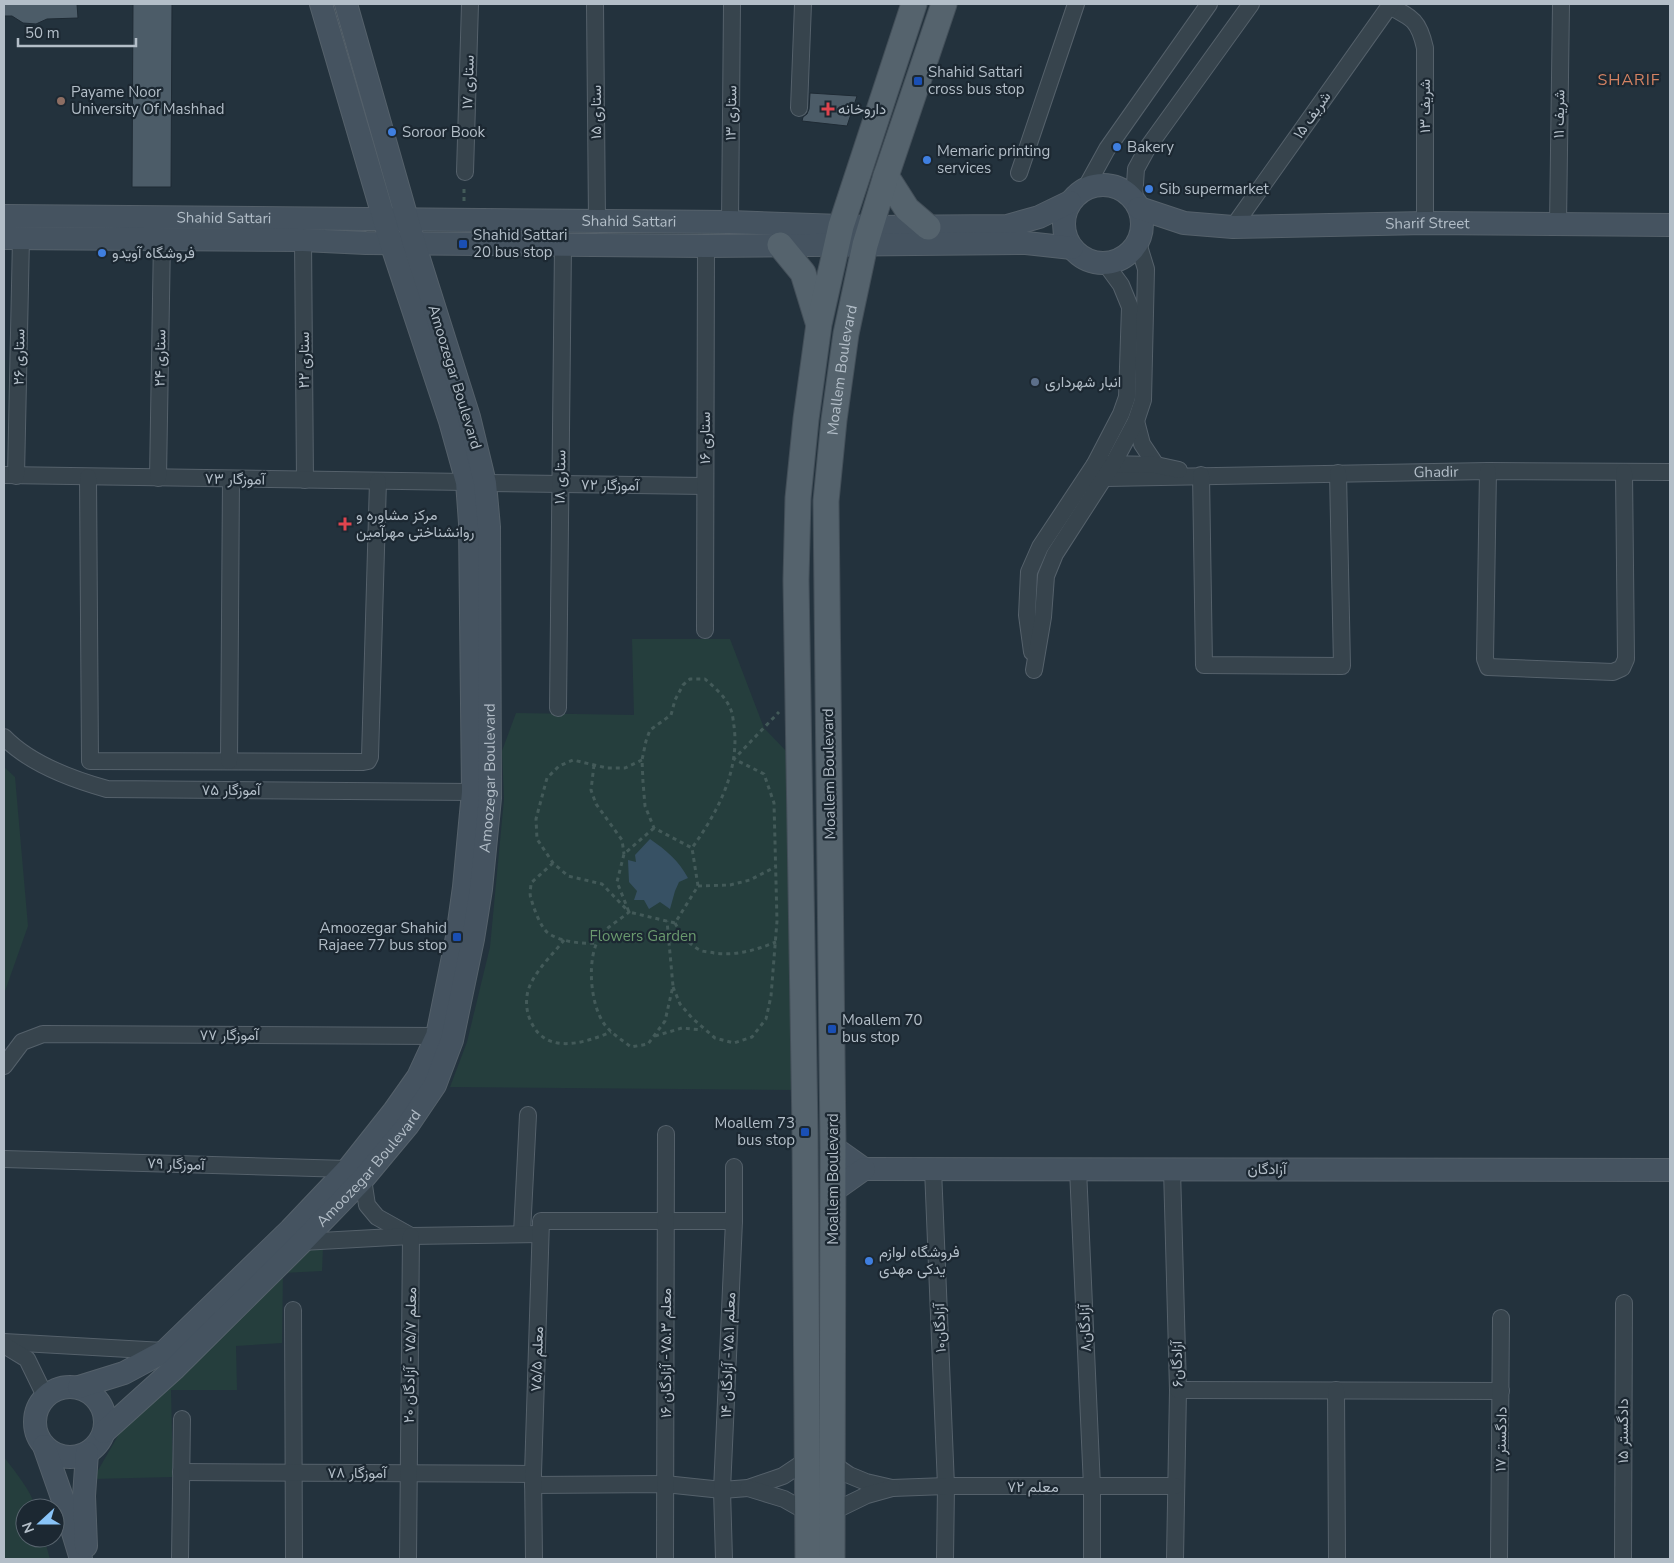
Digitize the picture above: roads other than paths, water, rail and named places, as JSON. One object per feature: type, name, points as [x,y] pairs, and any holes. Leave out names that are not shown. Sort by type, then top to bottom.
[{"type":"main road","name":"Amoozegar Boulevard","points":[[79,1387],[124,1373],[165,1351],[290,1230],[408,1125],[435,1085],[452,1040],[473,939],[481,889],[490,798],[489,527],[476,483],[450,421],[390,243],[321,4]]},
{"type":"main road","name":"Amoozegar Boulevard","points":[[104,1432],[175,1368],[302,1242],[355,1174],[394,1111],[418,1077],[437,1036],[457,937],[473,792],[470,523],[476,483],[468,417],[407,220],[346,4]]},
{"type":"main road","name":"Moallem Boulevard","points":[[808,1559],[805,1142],[796,580],[798,498],[818,324],[839,235],[914,4]]},
{"type":"main road","name":"Moallem Boulevard","points":[[832,1559],[833,1147],[826,501],[834,420],[846,334],[868,236],[886,176],[944,4]]},
{"type":"main road","points":[[886,176],[907,209],[928,227]]},
{"type":"main road","points":[[1102,184],[1120,188],[1136,203],[1139,240],[1124,257],[1105,263],[1087,260],[1072,248],[1064,225],[1078,195],[1102,184]]},
{"type":"main road","name":"Shahid Sattari","points":[[868,236],[928,227],[1007,226],[1039,217],[1078,195]]},
{"type":"main road","name":"Sharif Street","points":[[1136,203],[1184,222],[1233,226],[1425,223],[1670,224]]},
{"type":"main road","name":"Shahid Sattari","points":[[4,216],[730,222],[839,235],[1072,248]]},
{"type":"main road","name":"Sharif Street","points":[[1139,240],[1184,222]]},
{"type":"main road","name":"Shahid Sattari","points":[[12,238],[706,246],[780,245],[839,235]]},
{"type":"main road","points":[[780,245],[804,273],[818,324]]},
{"type":"main road","points":[[833,1147],[864,1169],[833,1190]]},
{"type":"main road","name":"آزادگان","points":[[864,1169],[1670,1170]]},
{"type":"main road","points":[[44,1446],[60,1456],[78,1456],[87,1453],[95,1447],[104,1432],[104,1413],[101,1404],[88,1391],[79,1387],[61,1387],[52,1390],[45,1396],[36,1412],[34,1421],[64,1503],[81,1559]]},
{"type":"main road","points":[[86,1559],[84,1496],[87,1453]]},
{"type":"street","name":"ستاری ۱۷","points":[[465,172],[470,4]]},
{"type":"street","name":"ستاری ۱۵","points":[[595,4],[597,221]]},
{"type":"street","name":"ستاری ۱۳","points":[[730,222],[732,4]]},
{"type":"street","points":[[799,108],[803,4]]},
{"type":"street","points":[[1019,173],[1076,4]]},
{"type":"street","points":[[1078,195],[1107,149],[1209,4]]},
{"type":"street","points":[[1136,203],[1136,169],[1148,147],[1251,4]]},
{"type":"street","name":"شریف ۱۱","points":[[1558,224],[1561,4]]},
{"type":"street","name":"شریف ۱۳","points":[[1390,5],[1411,17],[1422,32],[1425,48],[1425,223]]},
{"type":"street","name":"شریف ۱۵","points":[[1233,226],[1390,5]]},
{"type":"street","name":"ستاری ۲۶","points":[[10,476],[12,238]]},
{"type":"street","name":"ستاری ۲۴","points":[[158,478],[162,239]]},
{"type":"street","name":"ستاری ۲۲","points":[[303,240],[305,480]]},
{"type":"street","points":[[1105,263],[1122,285],[1130,307],[1127,396],[1121,414],[1095,464],[1040,547],[1029,572],[1026,615],[1034,670],[1043,617],[1046,576],[1055,554],[1109,471],[1136,420],[1143,400],[1146,269],[1139,240]]},
{"type":"street","name":"ستاری ۱۸","points":[[558,708],[562,245]]},
{"type":"street","name":"ستاری ۱۶","points":[[705,630],[706,246]]},
{"type":"street","points":[[1136,420],[1142,444],[1156,464]]},
{"type":"street","name":"Ghadir","points":[[1095,464],[1109,471],[1200,475],[1488,471],[1670,472]]},
{"type":"street","name":"Ghadir","points":[[1109,471],[1156,464],[1200,475]]},
{"type":"street","points":[[1488,471],[1485,659],[1488,667],[1613,672],[1622,668],[1626,659],[1624,472]]},
{"type":"street","points":[[1200,475],[1204,666],[1342,666],[1338,473]]},
{"type":"street","name":"۷۳ آموزگار","points":[[10,476],[476,483]]},
{"type":"street","points":[[88,477],[90,761],[368,761],[370,757],[378,481]]},
{"type":"street","points":[[229,761],[231,479]]},
{"type":"street","name":"۷۲ آموزگار","points":[[476,483],[705,486]]},
{"type":"street","name":"آموزگار ۷۵","points":[[4,737],[10,744],[51,770],[107,789],[473,792]]},
{"type":"street","name":"۷۷ آموزگار","points":[[4,1066],[22,1042],[43,1034],[437,1036]]},
{"type":"street","points":[[522,1233],[528,1115]]},
{"type":"street","name":"معلم ۷۵.۳- آزادگان ۱۶","points":[[665,1559],[666,1134]]},
{"type":"street","name":"۷۹ آموزگار","points":[[4,1159],[355,1174]]},
{"type":"street","name":"معلم ۷۵.۱- آزادگان ۱۴","points":[[724,1559],[722,1490],[734,1221],[734,1167]]},
{"type":"street","name":"آزادگان۱۰","points":[[933,1169],[946,1486],[945,1559]]},
{"type":"street","name":"آزادگان۸","points":[[1078,1169],[1092,1487],[1092,1559]]},
{"type":"street","name":"آزادگان۶","points":[[1172,1169],[1178,1390],[1175,1559]]},
{"type":"street","points":[[355,1174],[366,1205],[377,1217],[411,1236]]},
{"type":"street","points":[[302,1242],[411,1236],[540,1234],[542,1221],[734,1221]]},
{"type":"street","name":"معلم ۷۵/۵","points":[[534,1559],[533,1479],[540,1234]]},
{"type":"street","name":"معلم ۷۵/۷ - آزادگان ۲۰","points":[[408,1559],[411,1236]]},
{"type":"street","name":"دادگستر ۱۵","points":[[1623,1559],[1624,1303]]},
{"type":"street","points":[[293,1310],[294,1559]]},
{"type":"street","name":"دادگستر ۱۷","points":[[1499,1559],[1501,1318]]},
{"type":"street","points":[[4,1343],[165,1351]]},
{"type":"street","points":[[4,1343],[27,1359],[45,1396]]},
{"type":"street","points":[[1178,1390],[1501,1391]]},
{"type":"street","points":[[1336,1390],[1337,1559]]},
{"type":"street","points":[[180,1559],[182,1419]]},
{"type":"street","points":[[748,1488],[783,1476],[807,1460]]},
{"type":"street","points":[[833,1464],[849,1475],[866,1482],[892,1488]]},
{"type":"street","name":"آموزگار ۷۸","points":[[181,1472],[408,1474],[665,1484],[722,1490],[748,1488]]},
{"type":"street","name":"معلم ۷۲","points":[[892,1488],[946,1486],[1175,1486]]},
{"type":"street","points":[[748,1488],[784,1499],[807,1512]]},
{"type":"street","points":[[832,1512],[867,1495],[892,1488]]},
{"type":"water","points":[[650,839],[672,856],[688,878],[679,882],[670,909],[660,902],[649,909],[644,900],[634,900],[637,891],[629,882],[628,860],[636,862],[635,855]]},
{"type":"place","name":"Shahid Sattari cross bus stop","points":[[918,81]]},
{"type":"place","name":"Payame Noor University Of Mashhad","points":[[61,101]]},
{"type":"place","name":"داروخانه","points":[[828,109]]},
{"type":"place","name":"Soroor Book","points":[[392,132]]},
{"type":"place","name":"Bakery","points":[[1117,147]]},
{"type":"place","name":"Memaric printing services","points":[[927,160]]},
{"type":"place","name":"Sib supermarket","points":[[1149,189]]},
{"type":"place","name":"Shahid Sattari 20 bus stop","points":[[463,244]]},
{"type":"place","name":"فروشگاه آويدو","points":[[102,253]]},
{"type":"place","name":"انبار شهرداری","points":[[1035,382]]},
{"type":"place","name":"مرکز مشاوره و روانشناختی مهرآمین","points":[[345,524]]},
{"type":"place","name":"Amoozegar Shahid Rajaee 77 bus stop","points":[[457,937]]},
{"type":"place","name":"Moallem 70 bus stop","points":[[832,1029]]},
{"type":"place","name":"Moallem 73 bus stop","points":[[805,1132]]},
{"type":"place","name":"فروشگاه لوازم یدکی مهدی","points":[[869,1261]]},
{"type":"district","name":"SHARIF","points":[[1629,79]]},
{"type":"park label","name":"Flowers Garden","points":[[643,936]]}]
